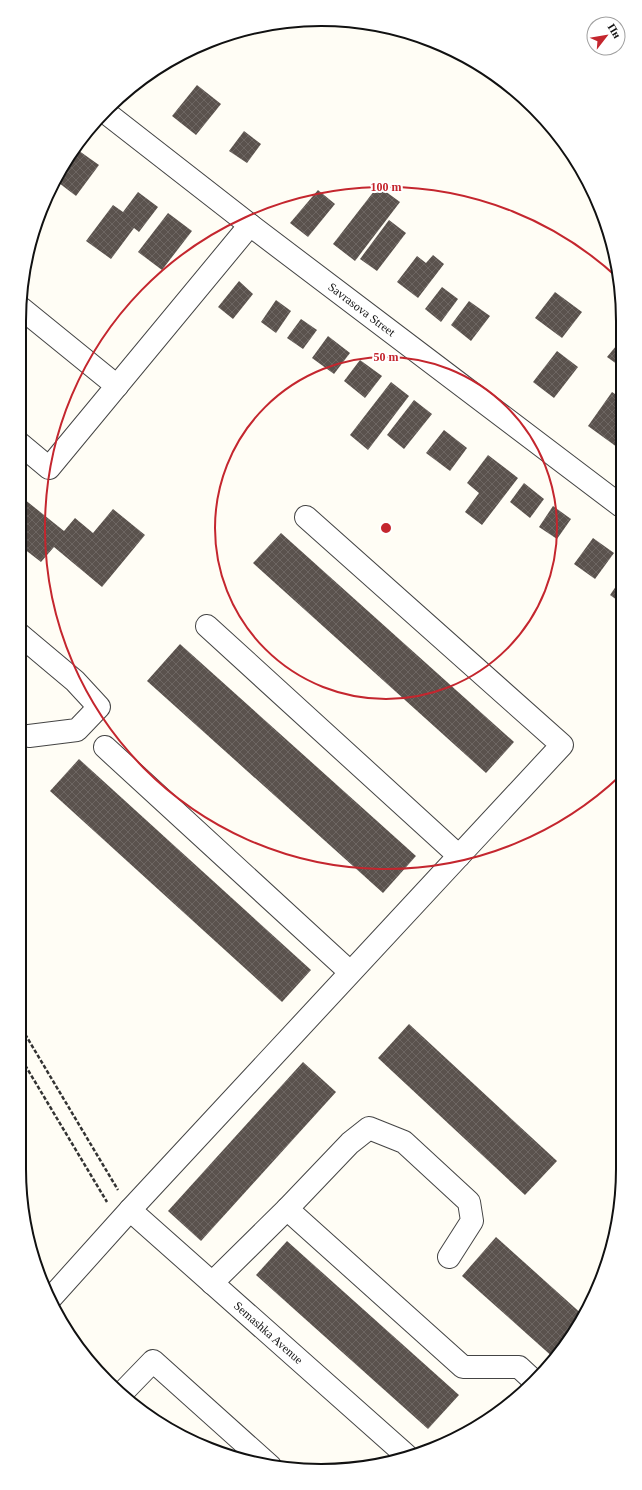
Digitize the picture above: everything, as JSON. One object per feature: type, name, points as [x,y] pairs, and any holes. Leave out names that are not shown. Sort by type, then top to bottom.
[{"type":"street","name":"Savrasova Street","points":[[109,115],[250,225],[616,502]]},
{"type":"street","points":[[26,449],[48,468],[250,225]]},
{"type":"street","points":[[26,312],[117,386]]},
{"type":"street","points":[[54,1295],[124,1216],[562,745],[306,517]]},
{"type":"street","points":[[207,626],[459,856]]},
{"type":"street","points":[[26,640],[75,681],[98,707],[77,730],[26,736]]},
{"type":"street","points":[[104,747],[350,972]]},
{"type":"street","points":[[212,1283],[287,1209],[350,1143],[369,1128],[404,1142],[469,1202],[472,1221],[449,1257]]},
{"type":"street","points":[[287,1209],[463,1367],[519,1367],[530,1378]]},
{"type":"street","name":"Semashka Avenue","points":[[124,1216],[212,1283],[403,1452]]},
{"type":"street","points":[[125,1390],[153,1361],[260,1457]]},
{"type":"path","points":[[26,1037],[124,1216]]},
{"type":"path","points":[[26,1066],[124,1216]]},
{"type":"building","points":[[197,85],[221,104],[196,135],[172,116]]},
{"type":"building","points":[[244,131],[261,144],[247,163],[229,151]]},
{"type":"building","points":[[80,151],[99,165],[76,196],[60,184]]},
{"type":"building","points":[[378,186],[400,202],[355,261],[333,244]]},
{"type":"building","points":[[318,190],[335,204],[308,237],[290,223]]},
{"type":"building","points":[[138,192],[158,207],[139,232],[134,228],[111,259],[86,241],[113,205],[123,212]]},
{"type":"building","points":[[168,213],[192,231],[162,270],[138,252]]},
{"type":"building","points":[[389,220],[406,233],[377,271],[360,259]]},
{"type":"building","points":[[433,255],[444,264],[418,298],[397,282],[417,256],[426,263]]},
{"type":"building","points":[[239,281],[253,294],[233,319],[218,307]]},
{"type":"building","points":[[442,287],[458,299],[441,322],[425,309]]},
{"type":"building","points":[[555,292],[582,312],[562,338],[535,318]]},
{"type":"building","points":[[276,300],[291,311],[276,333],[261,322]]},
{"type":"building","points":[[469,301],[490,316],[471,341],[451,325]]},
{"type":"building","points":[[301,319],[317,330],[303,349],[287,338]]},
{"type":"building","points":[[328,336],[350,353],[334,374],[312,358]]},
{"type":"building","points":[[616,346],[616,363],[607,357]]},
{"type":"building","points":[[557,351],[578,367],[554,398],[533,382]]},
{"type":"building","points":[[360,360],[382,376],[365,398],[344,381]]},
{"type":"building","points":[[391,382],[409,396],[368,450],[350,435]]},
{"type":"building","points":[[612,392],[616,395],[616,446],[588,426]]},
{"type":"building","points":[[414,400],[432,414],[404,449],[387,435]]},
{"type":"building","points":[[444,430],[467,448],[450,471],[426,453]]},
{"type":"building","points":[[488,455],[518,478],[482,525],[465,512],[479,493],[467,483]]},
{"type":"building","points":[[524,483],[544,499],[530,518],[510,502]]},
{"type":"building","points":[[26,501],[64,531],[75,518],[93,533],[113,509],[145,535],[102,587],[54,547],[41,562],[26,550]]},
{"type":"building","points":[[553,506],[571,519],[557,539],[539,527]]},
{"type":"building","points":[[281,533],[514,742],[486,773],[253,563]]},
{"type":"building","points":[[593,538],[614,553],[595,579],[574,564]]},
{"type":"building","points":[[616,586],[616,599],[610,595]]},
{"type":"building","points":[[180,644],[416,856],[383,893],[147,681]]},
{"type":"building","points":[[79,759],[311,970],[282,1002],[50,791]]},
{"type":"building","points":[[409,1024],[557,1161],[525,1195],[378,1058]]},
{"type":"building","points":[[303,1062],[336,1092],[201,1241],[168,1211]]},
{"type":"building","points":[[496,1237],[579,1311],[550,1355],[462,1276]]},
{"type":"building","points":[[287,1241],[459,1395],[428,1429],[256,1275]]}]
